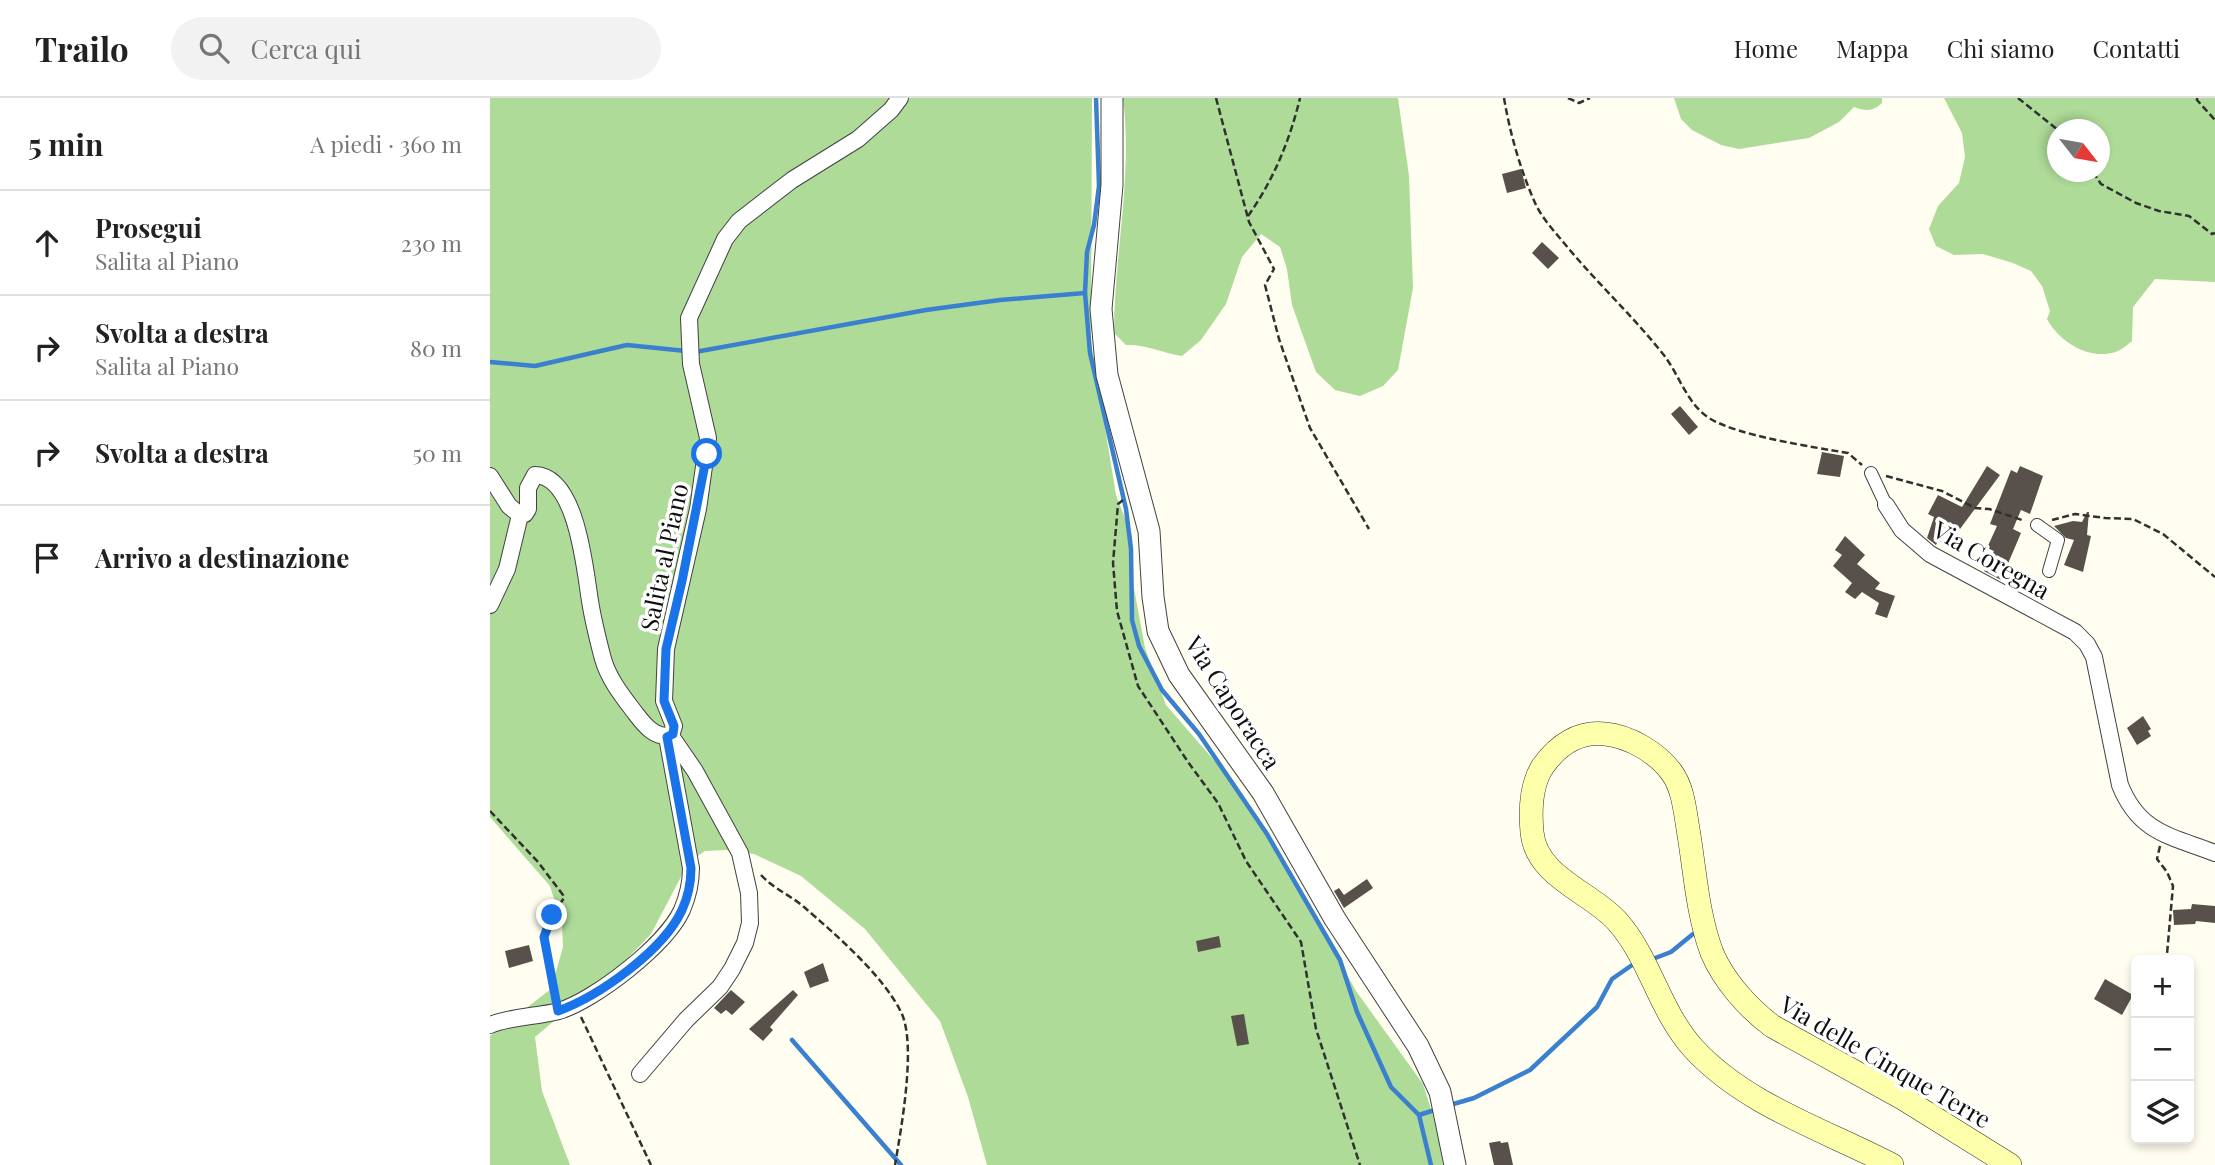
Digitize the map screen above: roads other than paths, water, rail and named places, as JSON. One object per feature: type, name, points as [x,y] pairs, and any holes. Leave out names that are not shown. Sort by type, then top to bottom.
[{"type":"main road","name":"Via delle Cinque Terre","points":[[1892,1165],[1775,1108],[1738,1086],[1714,1067],[1693,1048],[1669,1016],[1628,935],[1617,921],[1572,887],[1545,862],[1532,838],[1532,800],[1541,770],[1561,745],[1597,733],[1621,737],[1646,750],[1673,774],[1685,812],[1698,901],[1713,953],[1723,972],[1753,1011],[1772,1026],[1903,1099],[2010,1165]]},
{"type":"street","name":"Salita al Piano","points":[[490,1025],[558,1011],[578,1004],[646,955],[682,910],[690,885],[691,868],[669,737],[674,726],[664,701],[666,649],[698,509],[708,438],[691,364],[689,318],[725,239],[739,221],[792,180],[858,139],[891,110],[900,98]]},
{"type":"street","name":"Via Caporacca","points":[[1112,98],[1112,185],[1101,309],[1107,375],[1149,531],[1158,631],[1179,675],[1263,793],[1335,919],[1418,1046],[1440,1092],[1455,1165]]},
{"type":"street","name":"Via Coregna","points":[[1871,472],[1886,505],[1902,530],[1930,554],[2075,632],[2087,644],[2100,677],[2120,785],[2127,802],[2141,820],[2215,853]]},
{"type":"street","name":"Salita al Piano","points":[[520,514],[525,514],[528,509],[528,488],[535,475],[548,478],[554,483],[575,520],[590,604],[604,662],[615,685],[644,725],[654,733],[669,737]]},
{"type":"street","points":[[490,476],[509,506],[520,514],[507,569],[490,606]]},
{"type":"street","points":[[2037,525],[2058,540],[2049,571]]},
{"type":"street","points":[[640,1074],[686,1020],[720,987],[745,943],[750,923],[749,893],[740,853],[695,771],[669,737]]},
{"type":"waterway","points":[[1096,98],[1099,186],[1087,252],[1085,293],[1090,353],[1126,509],[1131,549],[1132,620],[1139,646],[1162,690],[1199,734],[1267,834],[1340,960],[1357,1012],[1391,1087],[1419,1115],[1431,1165]]},
{"type":"waterway","points":[[695,352],[926,310],[1085,293]]},
{"type":"waterway","points":[[490,362],[535,366],[627,345],[686,351]]},
{"type":"waterway","points":[[1650,960],[1671,952],[1693,934]]},
{"type":"waterway","points":[[1450,1105],[1474,1098],[1530,1070],[1597,1007],[1612,979],[1635,963]]},
{"type":"waterway","points":[[792,1040],[901,1165]]},
{"type":"waterway","points":[[1419,1115],[1438,1109]]}]
